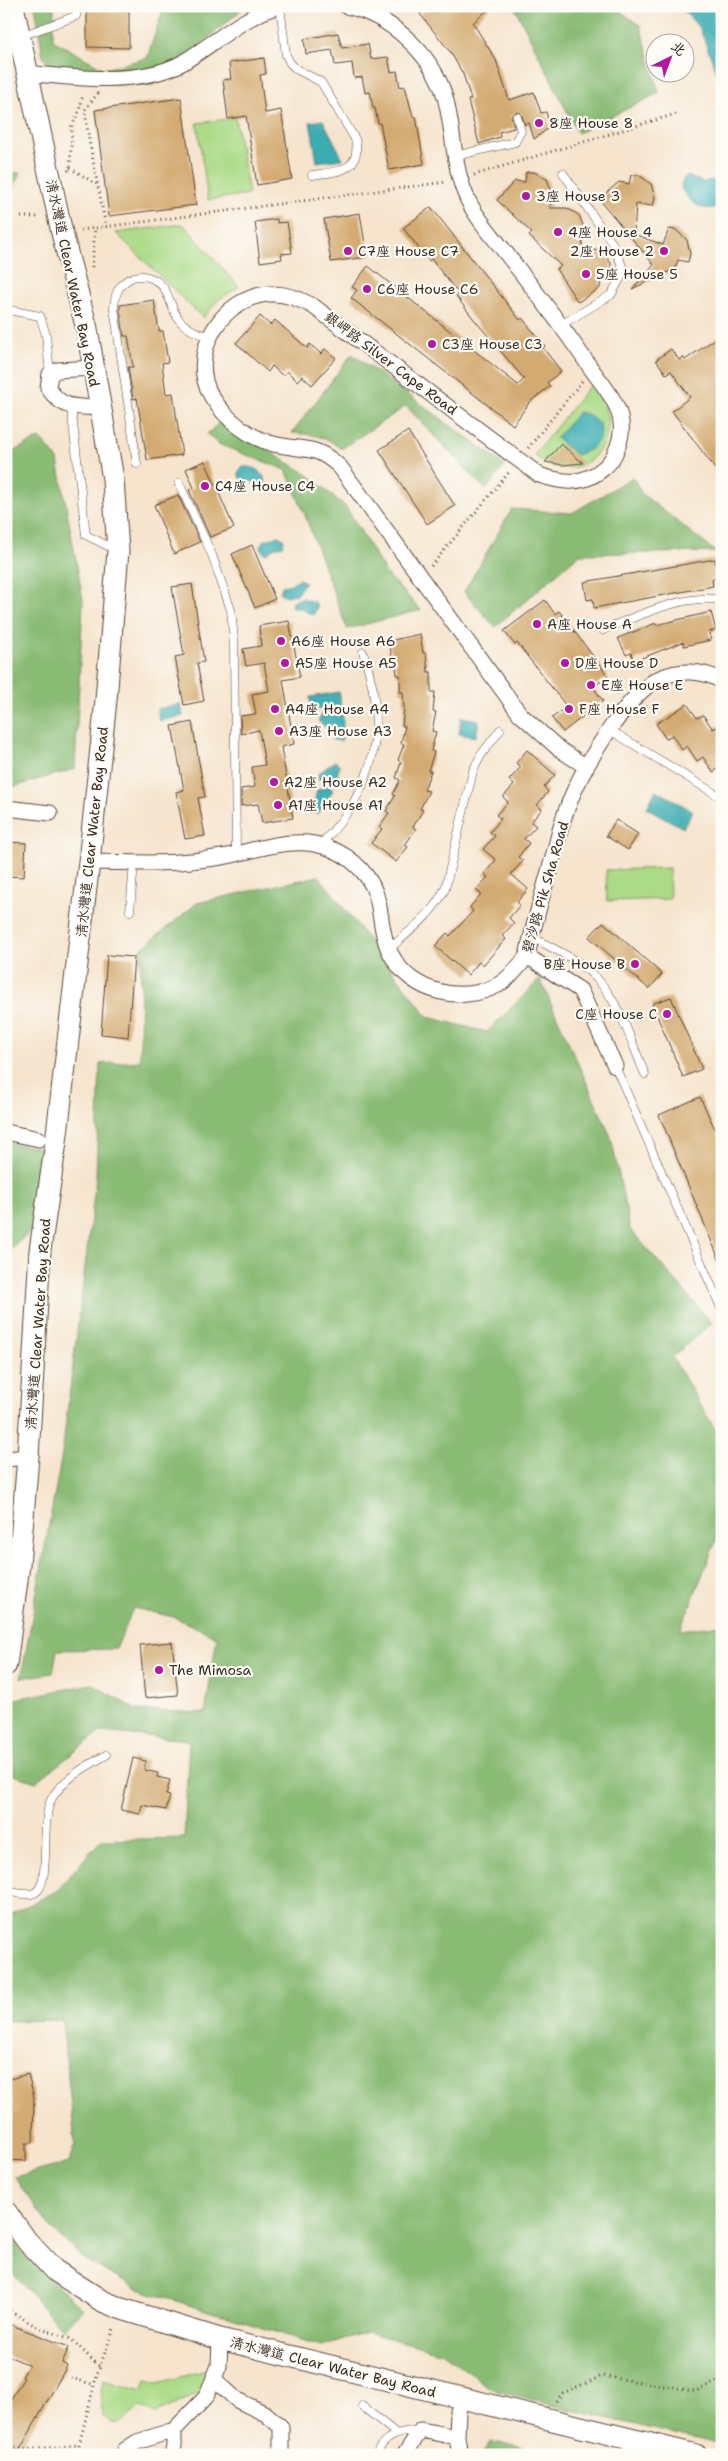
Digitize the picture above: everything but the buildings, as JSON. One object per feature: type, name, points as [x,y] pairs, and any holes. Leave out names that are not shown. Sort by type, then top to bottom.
[{"type":"main road","name":"清水灣道 Clear Water Bay Road","points":[[6,1665],[19,1565],[28,1457],[40,1250],[56,1142],[89,862],[106,700],[118,551],[113,479],[86,329],[60,225],[13,6]]},
{"type":"main road","name":"清水灣道 Clear Water Bay Road","points":[[6,2212],[27,2241],[54,2270],[102,2301],[122,2309],[220,2339],[696,2455]]},
{"type":"street","points":[[27,73],[88,79],[110,79],[153,72],[180,64],[261,12],[279,6]]},
{"type":"street","name":"銀岬路 Silver Cape Road","points":[[346,6],[373,16],[392,27],[409,41],[424,58],[445,96],[459,180],[472,208],[561,325],[613,399],[621,422],[619,446],[606,467],[586,480],[562,482],[538,475],[313,306],[292,296],[270,294],[247,299],[228,311],[213,329],[205,351],[204,374],[211,396],[225,414],[259,439],[277,445],[313,450],[326,454],[340,467],[520,714],[552,743],[585,766]]},
{"type":"street","points":[[93,368],[58,370],[50,374],[48,388],[56,401],[71,407],[100,408]]},
{"type":"street","name":"碧沙路 Pik Sha Road","points":[[89,862],[190,861],[236,854],[272,845],[320,845],[345,855],[360,867],[371,882],[378,900],[384,938],[392,957],[405,973],[421,985],[440,993],[460,995],[480,992],[499,984],[515,972],[527,956],[567,807],[585,766],[610,730],[648,686],[660,678],[688,672],[702,673],[722,681]]},
{"type":"street","points":[[6,808],[50,813]]},
{"type":"street","points":[[527,956],[580,990],[615,1066]]},
{"type":"street","points":[[6,1132],[39,1139]]},
{"type":"street","points":[[6,1460],[28,1457]]},
{"type":"street","points":[[126,2450],[137,2442],[174,2430],[206,2397],[218,2366],[220,2339]]},
{"type":"street","points":[[214,2378],[237,2400],[266,2414],[281,2427],[281,2455]]},
{"type":"street","points":[[460,2455],[457,2437],[458,2412],[461,2399]]},
{"type":"street","points":[[172,2455],[174,2430]]},
{"type":"street","points":[[404,2455],[421,2430],[457,2437]]},
{"type":"lane","points":[[20,37],[76,16],[77,6]]},
{"type":"lane","points":[[279,6],[286,55],[290,63],[296,69],[321,82],[355,140],[357,149],[356,158],[350,166],[342,171],[312,175]]},
{"type":"lane","points":[[455,156],[515,142],[521,131],[517,117]]},
{"type":"lane","points":[[561,325],[611,295],[622,277],[622,266],[614,246],[563,173]]},
{"type":"lane","points":[[137,464],[114,308],[115,295],[121,285],[131,278],[143,276],[155,279],[165,287],[179,320],[188,328],[210,337]]},
{"type":"lane","points":[[8,310],[40,316],[46,335],[50,374]]},
{"type":"lane","points":[[71,407],[86,535],[118,551]]},
{"type":"lane","points":[[180,483],[212,555],[231,610],[234,640],[236,854]]},
{"type":"lane","points":[[602,630],[660,608],[708,599],[722,601]]},
{"type":"lane","points":[[320,845],[339,826],[354,805],[365,781],[373,756],[376,730],[376,703],[371,677],[363,652]]},
{"type":"lane","points":[[389,949],[423,921],[436,906],[445,889],[473,771],[481,755],[500,730]]},
{"type":"lane","points":[[610,730],[722,798]]},
{"type":"lane","points":[[130,911],[134,863]]},
{"type":"lane","points":[[531,937],[570,958],[598,980],[609,994],[645,1074]]},
{"type":"lane","points":[[615,1066],[722,1310]]},
{"type":"lane","points":[[6,1891],[27,1894],[36,1892],[41,1886],[44,1877],[46,1821],[53,1797],[81,1769],[106,1755]]},
{"type":"lane","points":[[362,2406],[398,2434]]},
{"type":"lane","points":[[376,2455],[388,2437],[405,2431],[421,2430]]},
{"type":"path","points":[[52,186],[58,175],[66,173],[70,168],[72,126],[79,112],[88,79]]},
{"type":"path","points":[[106,227],[86,110],[110,79]]},
{"type":"path","points":[[6,217],[60,225],[106,227],[459,180],[679,113]]},
{"type":"path","points":[[70,168],[98,185]]},
{"type":"path","points":[[422,577],[592,369]]},
{"type":"path","points":[[6,2308],[35,2326],[71,2340],[100,2366]]},
{"type":"path","points":[[78,2455],[100,2366],[122,2309]]},
{"type":"path","points":[[540,2418],[563,2393],[602,2376],[696,2391],[722,2380]]},
{"type":"path","points":[[71,2378],[95,2385]]},
{"type":"path","points":[[6,2442],[23,2450],[79,2445]]},
{"type":"path","points":[[15,2455],[17,2447]]},
{"type":"green space","points":[[35,6],[54,6],[53,40],[104,69],[147,58],[163,10],[167,6],[246,6],[153,85],[57,76],[43,57]]},
{"type":"green space","points":[[514,6],[613,6],[640,25],[646,46],[646,82],[656,82],[659,93],[578,133]]},
{"type":"green space","points":[[235,118],[249,194],[208,200],[197,123]]},
{"type":"green space","points":[[6,173],[20,173],[6,207]]},
{"type":"green space","points":[[183,224],[239,287],[218,300],[203,318],[116,233]]},
{"type":"green space","points":[[352,354],[505,465],[486,490],[406,406],[341,449],[325,438],[292,433]]},
{"type":"green space","points":[[591,384],[603,402],[608,420],[606,437],[598,452],[586,463],[571,468],[553,466],[534,455]]},
{"type":"green space","points":[[220,422],[307,474],[346,507],[387,575],[421,610],[347,629],[305,515],[286,470],[218,444],[207,434]]},
{"type":"green space","points":[[40,438],[58,460],[83,600],[75,769],[6,789],[6,455]]},
{"type":"green space","points":[[633,477],[642,494],[716,552],[580,554],[495,627],[464,592],[512,509],[572,513]]},
{"type":"green space","points":[[669,868],[670,899],[607,901],[606,870]]},
{"type":"green space","points":[[319,876],[428,1017],[487,1032],[540,979],[611,1137],[630,1229],[712,1323],[672,1357],[722,1441],[722,1526],[680,1630],[722,1625],[722,2445],[555,2406],[490,2388],[443,2353],[367,2332],[321,2346],[138,2289],[85,2260],[49,2226],[15,2177],[69,2163],[75,2143],[62,2020],[6,2021],[6,1917],[56,1891],[101,1840],[184,1838],[189,1740],[100,1732],[36,1782],[14,1775],[15,1699],[92,1684],[137,1710],[205,1713],[217,1637],[174,1617],[133,1608],[116,1649],[57,1650],[53,1673],[21,1678],[62,1454],[96,1178],[100,1064],[140,1061],[141,949],[197,903]]},
{"type":"green space","points":[[6,1142],[52,1150],[35,1227],[6,1254]]},
{"type":"green space","points":[[6,2227],[22,2253],[83,2309],[63,2330],[6,2266]]},
{"type":"green space","points":[[207,2370],[204,2391],[154,2413],[140,2407],[120,2424],[112,2423],[102,2415],[101,2390],[103,2380],[143,2391],[146,2380],[158,2383]]},
{"type":"green space","points":[[490,2441],[548,2455],[482,2455]]},
{"type":"water","points":[[680,6],[722,6],[722,86],[700,29]]},
{"type":"water","points":[[323,120],[343,159],[317,162],[310,122]]},
{"type":"water","points":[[687,176],[703,182],[712,180],[722,185],[722,204],[710,209],[698,206],[692,202],[681,187],[683,179]]},
{"type":"water","points":[[578,412],[589,415],[596,420],[600,426],[601,433],[599,440],[594,446],[576,455],[556,438]]},
{"type":"water","points":[[243,467],[251,467],[260,472],[266,482],[265,485],[260,488],[254,482],[241,480],[238,473]]},
{"type":"water","points":[[278,536],[284,539],[283,546],[273,548],[266,554],[262,551],[263,541]]},
{"type":"water","points":[[299,579],[305,582],[297,594],[286,596],[280,593],[282,586],[291,584]]},
{"type":"water","points":[[302,598],[316,603],[317,607],[314,614],[310,614],[301,608],[292,608],[293,601]]},
{"type":"water","points":[[339,692],[341,705],[312,710],[310,697]]},
{"type":"water","points":[[181,704],[183,716],[159,721],[157,709]]},
{"type":"water","points":[[337,712],[343,715],[341,741],[333,740],[329,730],[318,721],[321,715],[331,715]]},
{"type":"water","points":[[461,717],[479,720],[476,737],[459,734]]},
{"type":"water","points":[[335,761],[340,765],[336,779],[319,780],[318,774]]},
{"type":"water","points":[[328,786],[332,789],[332,792],[318,814],[312,812],[317,790]]},
{"type":"water","points":[[656,790],[693,811],[683,828],[647,808]]},
{"type":"place","name":"8座 House 8","points":[[539,123]]},
{"type":"place","name":"3座 House 3","points":[[526,196]]},
{"type":"place","name":"4座 House 4","points":[[558,232]]},
{"type":"place","name":"C7座 House C7","points":[[348,251]]},
{"type":"place","name":"2座 House 2","points":[[664,251]]},
{"type":"place","name":"5座 House 5","points":[[586,274]]},
{"type":"place","name":"C6座 House C6","points":[[367,289]]},
{"type":"place","name":"C3座 House C3","points":[[432,344]]},
{"type":"place","name":"C4座 House C4","points":[[205,486]]},
{"type":"place","name":"A座 House A","points":[[537,624]]},
{"type":"place","name":"A6座 House A6","points":[[281,641]]},
{"type":"place","name":"A5座 House A5","points":[[285,663]]},
{"type":"place","name":"D座 House D","points":[[565,663]]},
{"type":"place","name":"E座 House E","points":[[591,685]]},
{"type":"place","name":"A4座 House A4","points":[[275,709]]},
{"type":"place","name":"F座 House F","points":[[569,709]]},
{"type":"place","name":"A3座 House A3","points":[[279,731]]},
{"type":"place","name":"A2座 House A2","points":[[274,782]]},
{"type":"place","name":"A1座 House A1","points":[[278,805]]},
{"type":"place","name":"B座 House B","points":[[635,964]]},
{"type":"place","name":"C座 House C","points":[[667,1014]]},
{"type":"place","name":"The Mimosa","points":[[159,1670]]}]
